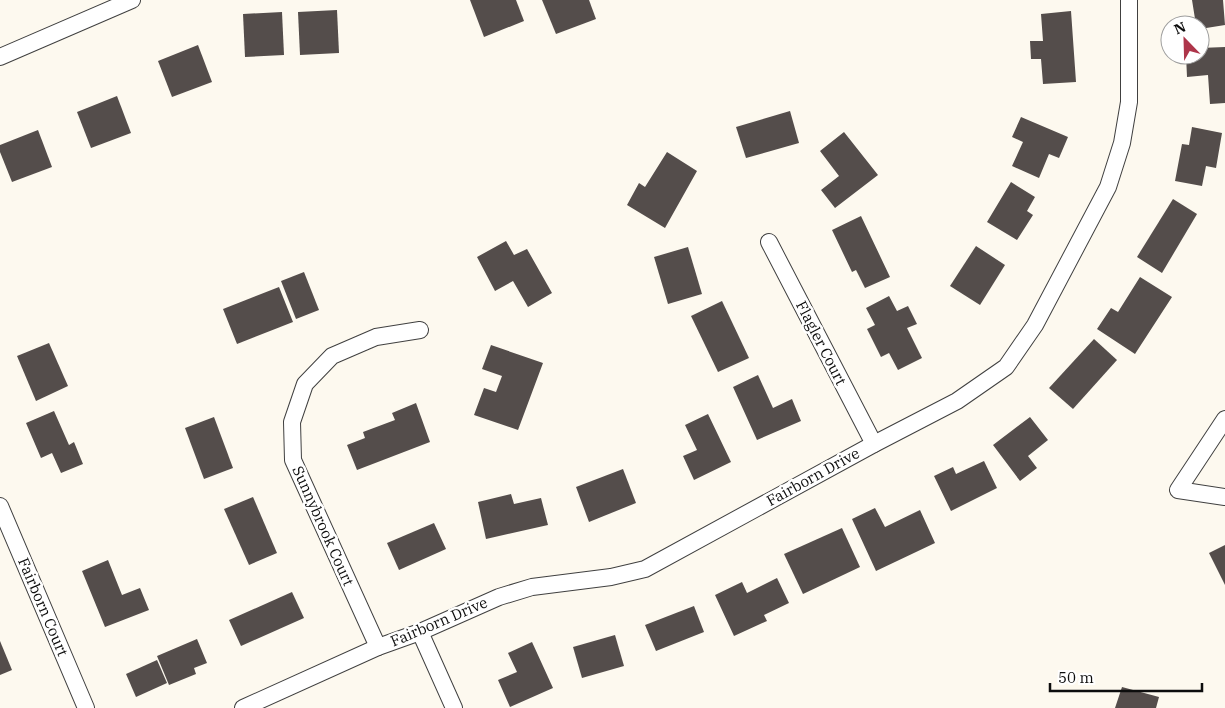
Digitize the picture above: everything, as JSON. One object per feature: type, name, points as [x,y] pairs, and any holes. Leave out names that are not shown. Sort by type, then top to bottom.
[{"type":"street","points":[[0,57],[132,0]]},
{"type":"street","name":"Fairborn Drive","points":[[243,708],[378,647],[420,632],[499,597],[532,587],[611,577],[645,569],[957,401],[1006,367],[1035,325],[1108,187],[1122,143],[1130,102],[1129,0]]},
{"type":"street","name":"Flagler Court","points":[[769,242],[874,444]]},
{"type":"street","name":"Sunnybrook Court","points":[[378,647],[293,460],[292,422],[305,384],[332,356],[376,337],[420,330]]},
{"type":"street","points":[[1225,419],[1178,490],[1225,497]]},
{"type":"street","name":"Fairborn Court","points":[[0,506],[86,708]]},
{"type":"street","points":[[420,632],[454,708]]},
{"type":"building","points":[[470,0],[516,0],[524,21],[484,37]]},
{"type":"building","points":[[542,0],[589,0],[596,19],[556,34]]},
{"type":"building","points":[[1192,0],[1223,0],[1225,25],[1210,27],[1210,15],[1194,15]]},
{"type":"building","points":[[337,10],[339,53],[300,55],[298,12]]},
{"type":"building","points":[[1071,11],[1076,82],[1043,84],[1041,59],[1031,59],[1030,41],[1043,41],[1041,14]]},
{"type":"building","points":[[282,12],[284,55],[245,57],[243,14]]},
{"type":"building","points":[[198,45],[212,82],[172,97],[158,61]]},
{"type":"building","points":[[1225,47],[1225,103],[1210,104],[1208,75],[1187,77],[1186,65],[1210,65],[1210,48]]},
{"type":"building","points":[[117,96],[131,133],[91,148],[77,112]]},
{"type":"building","points":[[790,111],[799,143],[746,158],[736,127]]},
{"type":"building","points":[[1021,117],[1068,137],[1059,158],[1049,154],[1039,178],[1012,166],[1023,142],[1012,137]]},
{"type":"building","points":[[1192,127],[1222,133],[1216,168],[1206,166],[1202,186],[1175,181],[1182,144],[1189,145]]},
{"type":"building","points":[[38,130],[52,167],[12,182],[0,152],[0,145]]},
{"type":"building","points":[[844,132],[878,175],[835,208],[821,190],[839,176],[820,151]]},
{"type":"building","points":[[667,152],[697,171],[665,228],[627,205],[639,183],[645,187]]},
{"type":"building","points":[[1011,182],[1035,197],[1027,211],[1033,215],[1017,240],[987,222]]},
{"type":"building","points":[[1173,199],[1197,214],[1162,273],[1137,257]]},
{"type":"building","points":[[861,216],[890,277],[865,288],[856,270],[852,272],[832,230]]},
{"type":"building","points":[[506,241],[514,255],[527,249],[552,293],[528,307],[513,281],[495,291],[477,257]]},
{"type":"building","points":[[976,246],[1005,265],[980,305],[950,286]]},
{"type":"building","points":[[688,247],[702,294],[668,304],[654,257]]},
{"type":"building","points":[[304,272],[319,310],[296,319],[281,281]]},
{"type":"building","points":[[1140,277],[1172,297],[1135,354],[1097,329],[1111,308],[1118,312]]},
{"type":"building","points":[[279,287],[293,322],[237,344],[223,309]]},
{"type":"building","points":[[889,296],[897,311],[908,306],[917,324],[907,328],[922,358],[898,370],[889,353],[881,357],[867,329],[875,325],[866,308]]},
{"type":"building","points":[[722,301],[749,358],[718,372],[691,316]]},
{"type":"building","points":[[1094,339],[1117,360],[1073,409],[1049,388]]},
{"type":"building","points":[[49,343],[68,386],[36,401],[17,356]]},
{"type":"building","points":[[491,345],[543,363],[518,430],[474,415],[484,388],[496,392],[502,376],[482,369]]},
{"type":"building","points":[[758,375],[773,408],[792,399],[801,421],[757,440],[733,387]]},
{"type":"building","points":[[416,403],[430,442],[357,470],[347,445],[365,438],[363,432],[395,420],[392,413]]},
{"type":"building","points":[[54,411],[69,445],[74,442],[83,464],[61,473],[52,453],[41,458],[26,423]]},
{"type":"building","points":[[708,414],[731,462],[694,480],[683,456],[697,450],[685,425]]},
{"type":"building","points":[[214,417],[233,468],[204,479],[185,428]]},
{"type":"building","points":[[1030,417],[1048,440],[1028,456],[1037,468],[1020,481],[993,445]]},
{"type":"building","points":[[984,461],[997,488],[951,511],[934,476],[953,467],[956,474]]},
{"type":"building","points":[[623,469],[636,503],[589,522],[576,487]]},
{"type":"building","points":[[511,494],[514,504],[541,498],[548,525],[486,539],[478,502]]},
{"type":"building","points":[[253,497],[277,553],[249,565],[224,509]]},
{"type":"building","points":[[875,508],[885,527],[920,510],[935,543],[876,571],[852,519]]},
{"type":"building","points":[[434,523],[446,549],[399,570],[387,543]]},
{"type":"building","points":[[842,528],[860,567],[803,594],[784,554]]},
{"type":"building","points":[[1225,545],[1225,585],[1209,553]]},
{"type":"building","points":[[108,560],[122,595],[140,588],[149,610],[105,627],[82,571]]},
{"type":"building","points":[[777,578],[789,603],[764,615],[767,621],[734,636],[715,595],[742,582],[747,593]]},
{"type":"building","points":[[292,592],[304,618],[241,646],[229,620]]},
{"type":"building","points":[[694,606],[704,632],[656,651],[645,625]]},
{"type":"building","points":[[615,635],[624,666],[582,678],[573,647]]},
{"type":"building","points":[[197,639],[207,663],[194,668],[196,674],[169,685],[157,656]]},
{"type":"building","points":[[0,641],[12,670],[0,675]]},
{"type":"building","points":[[532,642],[553,688],[510,707],[498,680],[517,672],[508,653]]},
{"type":"building","points":[[157,660],[167,683],[136,697],[126,674]]},
{"type":"building","points":[[1122,687],[1159,697],[1156,708],[1115,708]]}]
